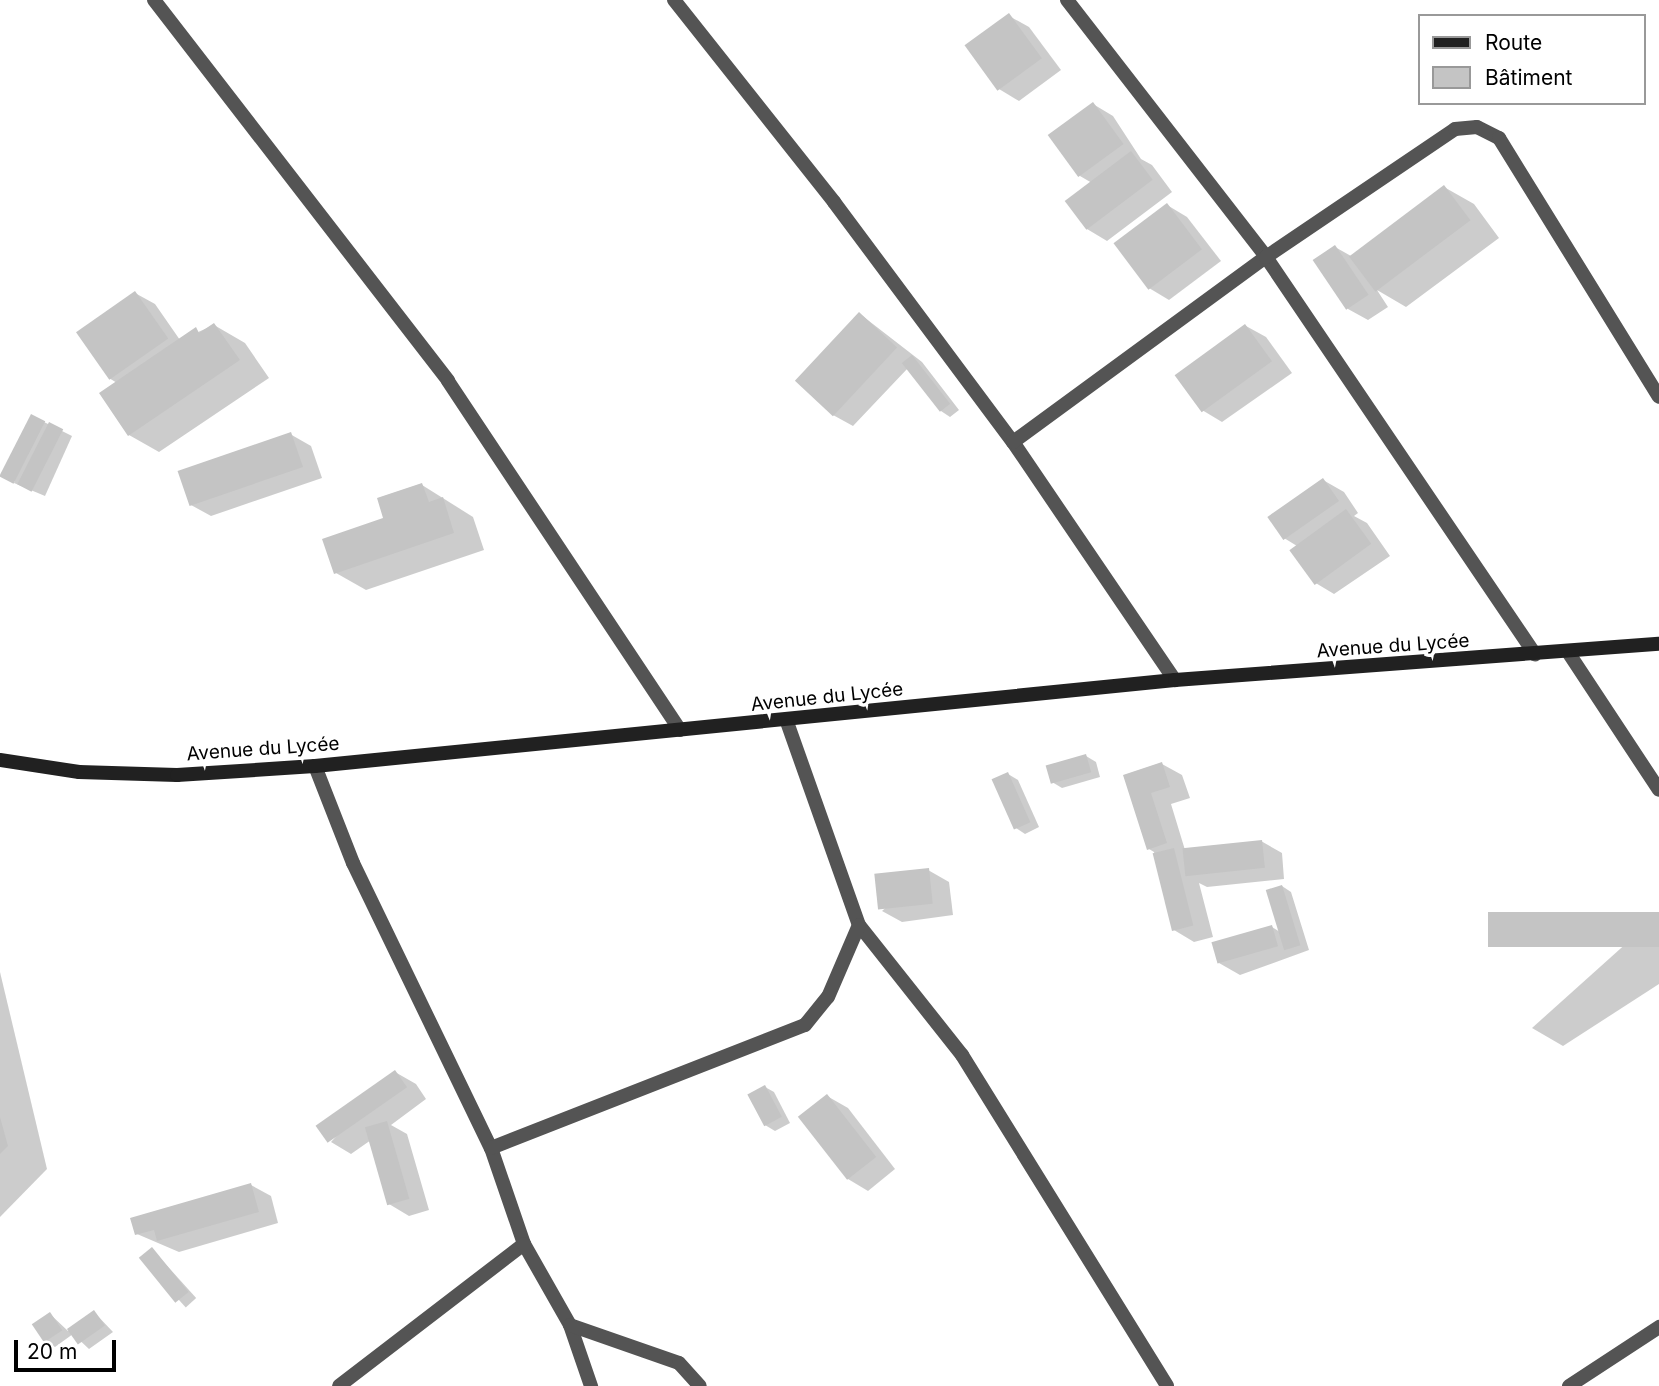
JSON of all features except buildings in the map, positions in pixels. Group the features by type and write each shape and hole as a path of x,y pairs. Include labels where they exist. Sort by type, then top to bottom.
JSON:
{"main road":[{"name":"Avenue du Lycée","path":"0,760 79,772 177,775 315,766 787,722 1175,680 1659,644"}],"street":[{"path":"154,0 449,381 680,730"},
{"path":"674,0 834,202 1013,442 1175,680"},
{"path":"1067,0 1266,257 1535,655"},
{"path":"1013,442 1266,257 1455,129 1477,127 1499,138 1659,397"},
{"path":"1568,652 1659,790"},
{"path":"787,722 859,925 962,1055 1167,1386"},
{"path":"315,766 353,863 491,1148 524,1244 570,1325 591,1386"},
{"path":"491,1148 805,1025 828,997 859,925"},
{"path":"339,1386 524,1244"},
{"path":"570,1325 679,1363 700,1386"},
{"path":"1569,1386 1659,1327"}]}
